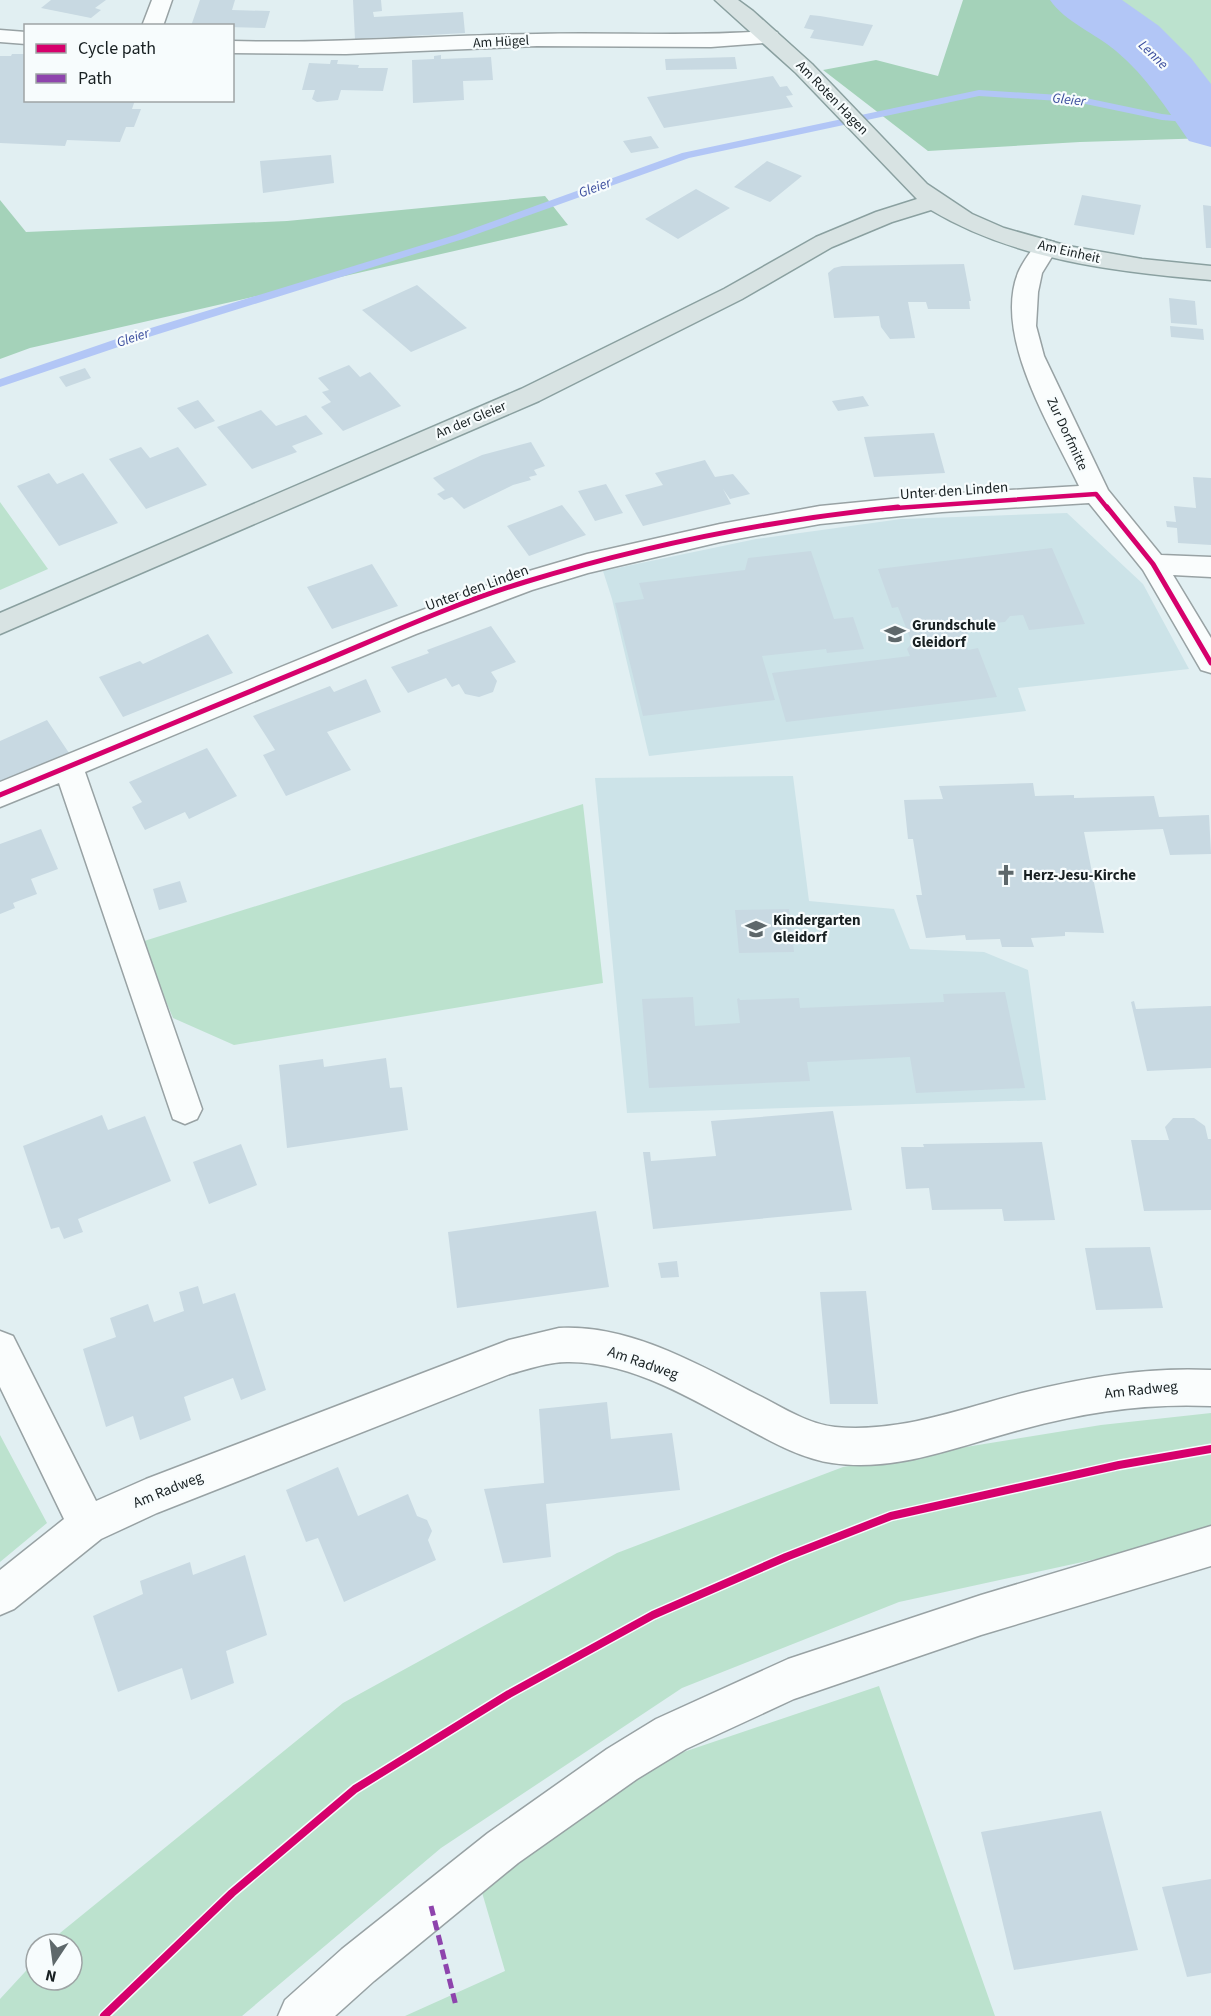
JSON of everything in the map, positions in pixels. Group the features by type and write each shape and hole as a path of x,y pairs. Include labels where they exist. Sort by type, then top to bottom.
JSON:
{"main road":[{"name":"Am Roten Hagen","path":"724,0 769,37 833,97 934,201"},
{"name":"Am Einheit","path":"934,201 992,230 1046,247 1144,267 1211,273"},
{"name":"An der Gleier","path":"0,624 530,395 733,294 824,242 884,217 934,201"}],"street":[{"path":"153,24 162,0"},
{"path":"0,36 24,38"},
{"name":"Am Hügel","path":"234,47 337,49 535,40 694,43 769,37"},
{"name":"Zur Dorfmitte","path":"1046,247 1030,273 1025,313 1026,338 1031,356 1096,494 1153,564 1211,663"},
{"name":"Unter den Linden","path":"0,795 406,627 522,583 586,564 720,533 820,514 942,503 1096,494"},
{"path":"1153,564 1211,567"},
{"path":"68,766 185,1109"},
{"name":"Am Radweg","path":"0,1595 87,1526 157,1493 509,1357 544,1347 574,1344 626,1356 675,1373 804,1438 831,1445 861,1447 901,1442 1045,1404 1118,1391 1184,1386 1211,1388"},
{"path":"0,1348 87,1526"},
{"path":"301,2016 358,1965 503,1848 622,1764 671,1734 788,1680 981,1615 1181,1553 1211,1546"}],"shaded area":[{"name":"Grundschule Gleidorf","path":"1067,513 1143,584 1189,669 1018,688 1026,711 649,756 612,599 603,571 756,539 901,519"},
{"name":"Kindergarten Gleidorf","path":"793,776 809,901 894,909 910,949 984,952 1028,970 1046,1100 627,1113 595,778"}],"green space":[{"path":"963,0 1088,0 1211,97 1211,138 1080,142 928,151 823,70 876,60 938,76"},
{"path":"1088,0 1211,0 1211,97"},
{"path":"545,196 568,225 30,348 0,359 0,200 26,232 287,221"},
{"path":"0,502 48,569 0,590"},
{"path":"583,804 603,983 234,1045 173,1018 141,942"},
{"path":"1211,1413 1211,1534 899,1602 682,1688 441,1848 242,2016 0,2016 0,1999 24,1973 24,1992 84,1992 84,1932 61,1932 343,1703 617,1553 843,1467 1101,1425"},
{"path":"0,1435 47,1523 0,1562"},
{"path":"879,1686 995,2016 405,2016 505,1971 481,1889 660,1760"}],"building":[{"path":"51,0 106,0 95,8 101,10 91,18 41,8"},
{"path":"200,0 235,0 232,10 270,11 265,28 234,27 234,24 192,24"},
{"path":"353,0 381,0 382,11 373,12 374,17 463,12 465,33 355,39"},
{"path":"810,15 873,25 863,46 810,38 814,30 804,28"},
{"path":"12,54 24,54 24,102 134,102 132,109 141,109 134,127 126,127 120,142 67,140 65,146 0,143 0,56 11,56"},
{"path":"441,55 441,59 491,57 493,80 463,81 464,100 413,103 412,60 434,59 434,56"},
{"path":"735,57 737,69 666,70 665,59"},
{"path":"331,60 338,60 337,64 359,65 358,68 388,68 383,91 341,90 338,100 317,102 312,99 315,90 302,90 309,63 330,64"},
{"path":"773,76 780,87 787,86 793,95 786,96 793,107 664,128 647,97"},
{"path":"651,136 659,148 631,153 623,141"},
{"path":"331,155 334,183 263,193 260,161"},
{"path":"767,161 802,176 770,202 734,187"},
{"path":"696,189 730,208 678,239 645,219"},
{"path":"1082,195 1141,205 1134,235 1074,225"},
{"path":"1203,205 1211,206 1211,248 1206,248"},
{"path":"964,264 971,301 969,301 970,309 928,309 926,302 908,302 915,338 890,339 881,327 879,316 834,318 828,273 834,268"},
{"path":"417,285 467,328 411,352 362,310"},
{"path":"1169,298 1195,301 1197,325 1171,323"},
{"path":"1170,326 1203,329 1204,340 1171,337"},
{"path":"349,365 360,377 370,372 401,406 343,431 321,407 331,402 322,392 329,390 318,378"},
{"path":"85,368 91,378 66,387 59,377"},
{"path":"863,396 869,406 838,411 832,401"},
{"path":"198,400 215,421 195,429 177,408"},
{"path":"261,410 276,426 306,415 323,434 292,446 297,452 252,469 217,427"},
{"path":"934,433 945,473 874,477 864,437"},
{"path":"531,442 545,466 534,470 537,475 529,477 531,480 513,485 464,509 452,497 444,500 437,494 445,490 433,478 482,455"},
{"path":"141,447 150,458 178,447 207,485 146,509 109,459"},
{"path":"705,460 715,477 733,474 750,494 730,499 723,489 731,504 643,526 625,495 663,485 655,473"},
{"path":"49,473 57,484 83,473 118,523 59,546 17,486"},
{"path":"1193,477 1211,478 1211,545 1178,543 1177,528 1167,527 1166,521 1176,522 1174,506 1196,508"},
{"path":"606,484 623,513 595,521 578,491"},
{"path":"562,505 586,535 529,556 507,526"},
{"path":"1052,548 1085,624 1029,630 1023,615 1010,616 1005,622 965,626 968,633 964,639 968,650 978,648 997,697 786,722 772,673 910,656 907,649 912,643 898,607 892,608 878,569"},
{"path":"811,551 834,619 853,617 864,649 827,653 826,649 762,656 775,700 643,716 615,603 644,599 639,583 745,570 748,558"},
{"path":"372,564 398,606 332,629 307,587"},
{"path":"491,626 516,662 491,672 497,681 493,692 479,697 465,694 459,684 452,687 446,678 408,693 391,667 429,653 427,650"},
{"path":"208,634 233,673 123,717 99,677 140,661 143,664"},
{"path":"366,679 381,712 327,732 351,770 286,796 263,755 275,750 253,716 330,686 334,692"},
{"path":"47,720 69,753 0,784 0,741"},
{"path":"207,748 237,796 189,819 185,812 145,830 132,807 142,802 129,782"},
{"name":"Herz-Jesu-Kirche","path":"1033,783 1035,796 1074,795 1074,798 1154,796 1159,817 1209,815 1211,854 1170,855 1163,829 1084,832 1104,933 1065,932 1065,936 1031,938 1034,947 1002,947 1000,939 966,940 965,935 926,938 916,895 922,895 913,839 908,839 904,800 943,799 939,786"},
{"path":"41,829 58,869 31,879 37,894 13,903 15,908 0,914 0,844"},
{"path":"180,881 187,902 159,910 153,889"},
{"path":"789,909 794,952 739,953 735,910"},
{"path":"1005,992 1025,1088 916,1093 910,1057 807,1062 810,1081 649,1088 642,999 693,997 695,1026 740,1023 737,999 739,998 740,1000 799,998 800,1008 944,1002 943,994"},
{"path":"1134,1001 1136,1009 1211,1006 1211,1068 1147,1071 1131,1002"},
{"path":"386,1058 390,1088 402,1087 408,1130 287,1148 279,1065 323,1059 324,1067"},
{"path":"833,1111 852,1210 653,1229 643,1152 650,1152 651,1161 716,1156 711,1121"},
{"path":"102,1115 108,1130 145,1116 171,1181 78,1219 83,1232 64,1239 59,1227 51,1229 23,1146"},
{"path":"1173,1118 1194,1118 1205,1126 1208,1139 1211,1139 1211,1210 1144,1211 1131,1140 1169,1140 1165,1127"},
{"path":"1042,1142 1055,1220 1004,1221 1002,1209 932,1210 929,1188 906,1189 901,1147 924,1147 923,1144"},
{"path":"241,1144 257,1185 209,1204 193,1162"},
{"path":"596,1211 609,1287 457,1308 448,1232"},
{"path":"1150,1247 1163,1308 1096,1310 1085,1248"},
{"path":"677,1261 679,1277 661,1278 658,1263"},
{"path":"198,1286 203,1304 235,1293 266,1390 241,1400 233,1378 184,1397 191,1420 140,1440 133,1416 106,1427 83,1349 116,1337 110,1318 148,1304 154,1322 184,1311 179,1292"},
{"path":"866,1291 878,1404 830,1404 820,1292"},
{"path":"607,1402 611,1439 672,1433 680,1490 546,1504 551,1557 503,1563 484,1489 544,1483 539,1409"},
{"path":"338,1467 358,1516 408,1494 417,1516 427,1520 432,1531 428,1540 436,1560 344,1602 318,1538 306,1542 286,1490"},
{"path":"245,1555 267,1635 226,1651 234,1683 191,1700 182,1668 118,1692 93,1616 143,1594 140,1581 190,1562 193,1575"},
{"path":"1101,1811 1138,1950 1014,1970 981,1832"},
{"path":"1211,1879 1211,1973 1187,1977 1162,1887"}],"waterway":[{"name":"Lenne","path":"1079,0 1120,24 1154,54 1184,89 1211,128"},
{"name":"Gleier","path":"0,383 132,338 459,237 686,155 979,93 1076,99 1162,117 1207,122"}],"marked path":[{"path":"431,1906 456,2006"}],"cycle path":[{"path":"0,795 406,627 522,583 587,564 720,533 820,515 942,503 1096,494 1153,564 1211,663"},
{"path":"104,2016 232,1893 355,1789 509,1694 653,1615 786,1557 891,1516 1119,1465 1211,1449"}],"place":[{"name":"Grundschule Gleidorf","path":"895,634"},
{"name":"Herz-Jesu-Kirche","path":"1006,875"},
{"name":"Kindergarten Gleidorf","path":"756,929"}]}
